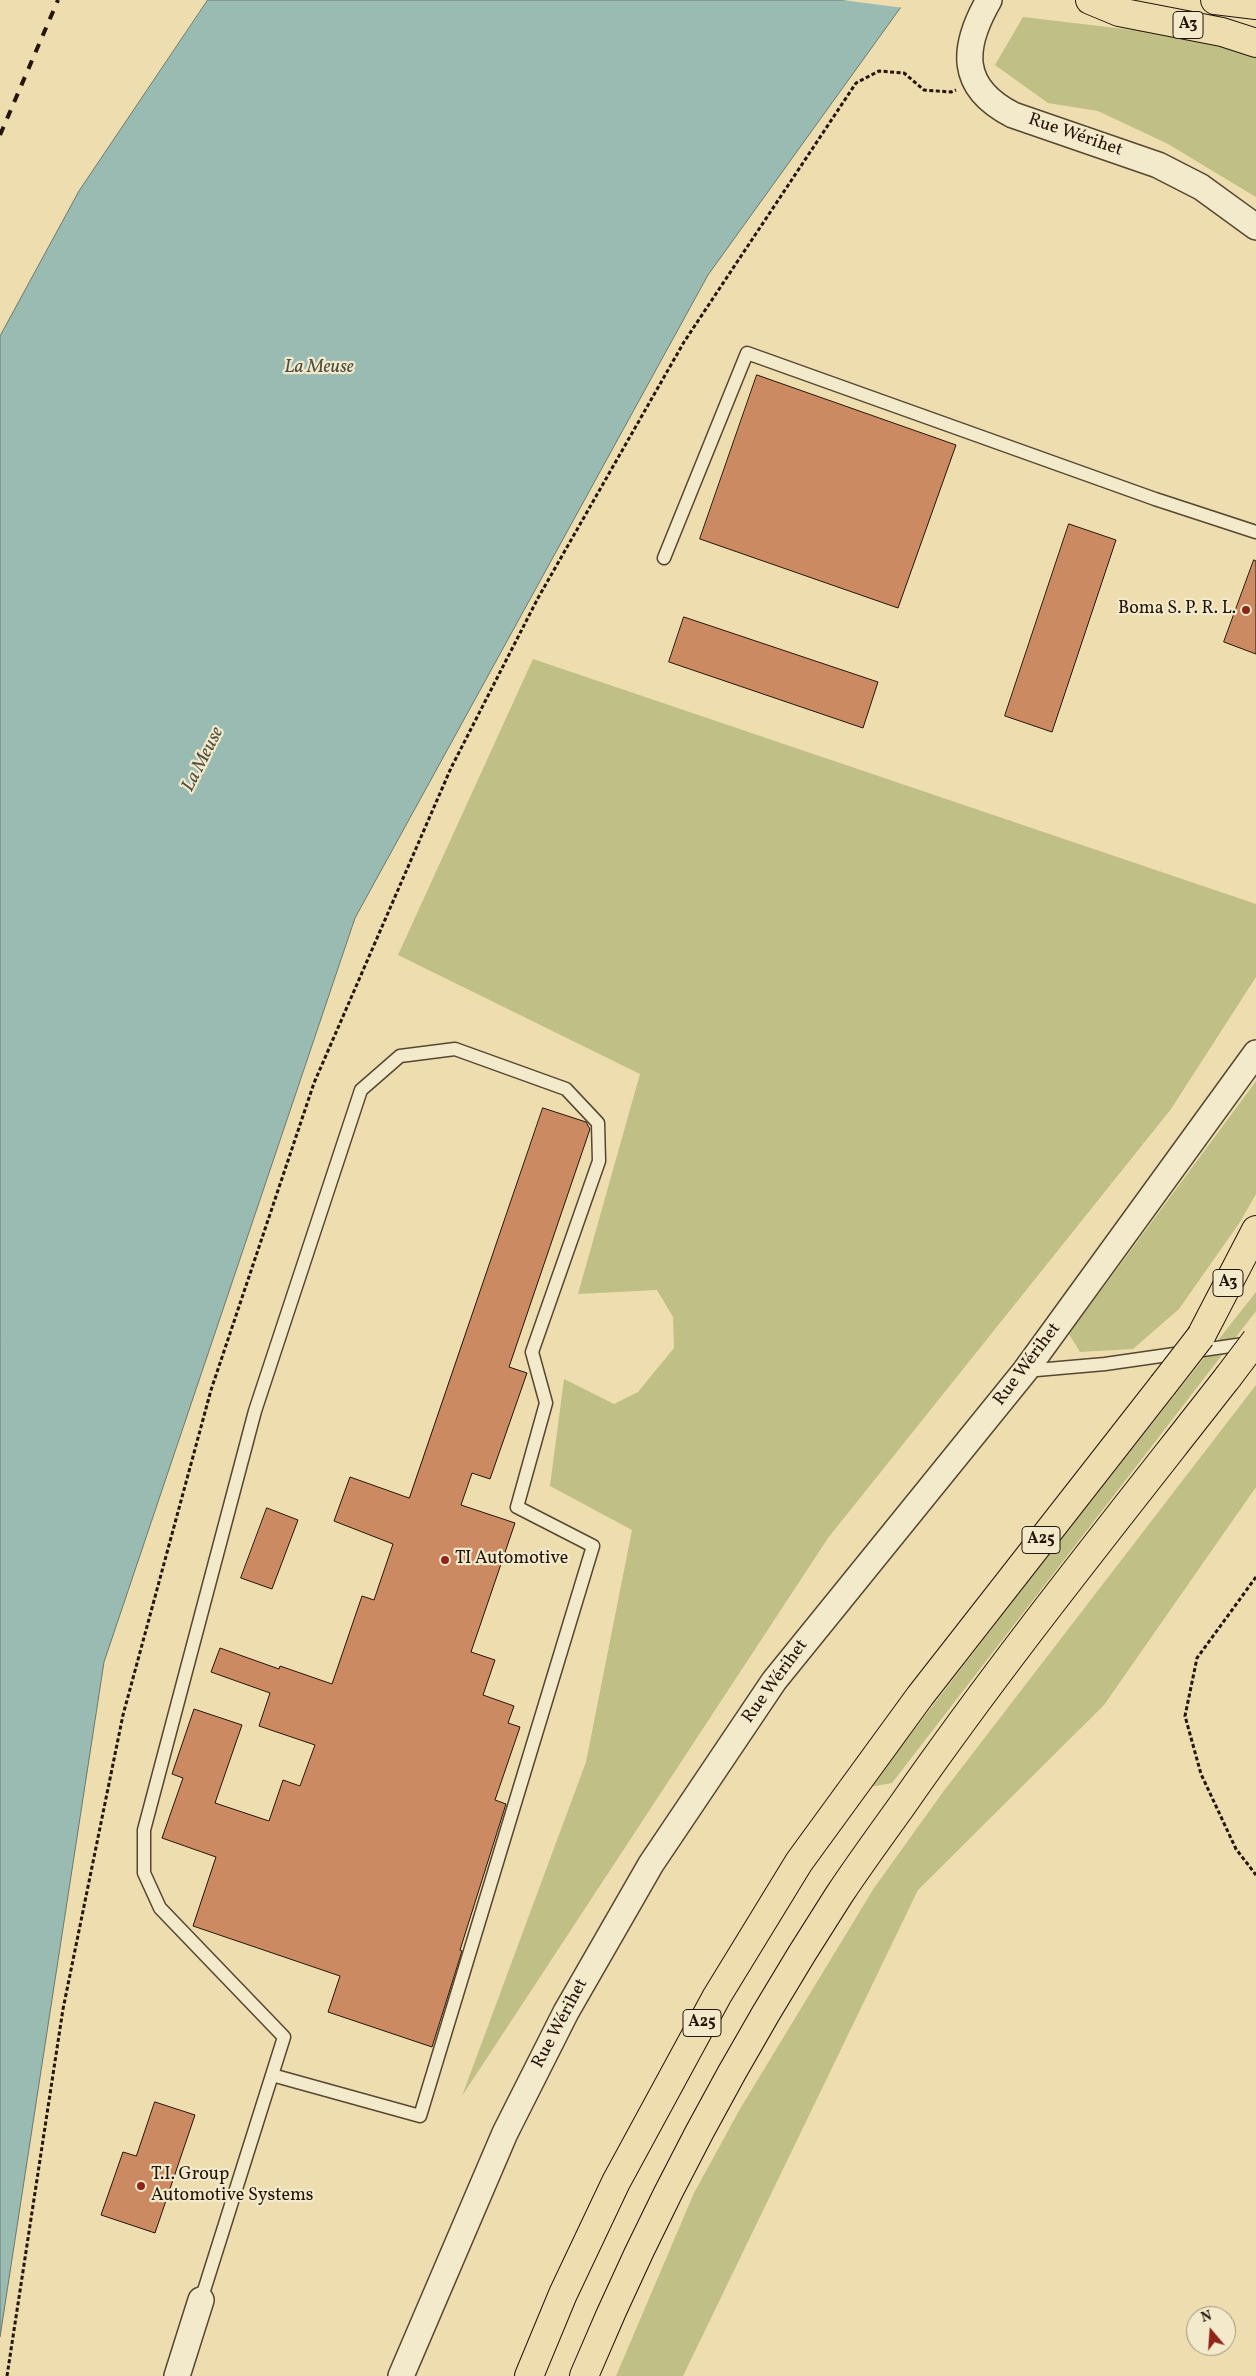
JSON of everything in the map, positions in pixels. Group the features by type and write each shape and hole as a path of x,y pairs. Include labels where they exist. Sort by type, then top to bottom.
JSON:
{"highway":[{"name":"A3","path":"1090,0 1119,12 1214,30 1256,43"},
{"path":"1215,0 1256,5"},
{"name":"A3","path":"1201,1336 1256,1230"},
{"name":"A25","path":"529,2376 563,2294 616,2182 717,1996 799,1862 920,1696 1256,1264"},
{"name":"A25","path":"584,2376 636,2256 689,2151 757,2027 840,1894 950,1736 1256,1341"}],"street":[{"name":"Rue Wérihet","path":"989,0 976,23 969,56 970,69 975,81 997,107 1158,165 1200,188 1256,227"},
{"name":"Rue Wérihet","path":"401,2376 505,2133 566,2012 651,1864 774,1681 1025,1371 1256,1052"},
{"path":"177,2376 201,2300"}],"lane":[{"path":"664,558 747,353 1155,499 1256,532"},
{"path":"201,2300 272,2075 284,2037 160,1908 144,1873 144,1830 255,1411 361,1090 400,1056 455,1049 566,1089 598,1123 598,1161 532,1352 546,1403 516,1507 593,1546 420,2116 272,2075"},
{"path":"1025,1371 1105,1364 1256,1341"}],"path":[{"path":"1256,1577 1197,1658 1186,1716 1200,1774 1236,1849 1256,1876"}],"shaded area":[{"path":"1023,17 1175,35 1220,44 1256,58 1256,197 1168,144 1098,111 1048,103 995,65"},
{"path":"533,659 1256,904 1256,977 1171,1109 828,1538 462,2096 586,1762 632,1530 550,1486 564,1379 614,1404 638,1392 674,1348 673,1317 657,1290 578,1294 640,1074 398,955"},
{"path":"1256,1081 1256,1194 1240,1222 1179,1309 1133,1349 1080,1352 1069,1334"},
{"path":"1256,1292 1256,1311 892,1783 870,1787 1048,1556"},
{"path":"1256,1385 1256,1487 1104,1705 918,1890 683,2376 616,2376 694,2193 740,2109 874,1888 943,1792"}],"water":[{"name":"La Meuse","path":"208,0 906,0 708,275 355,918 104,1662 0,2337 0,336 79,191"}],"pier":[{"path":"842,0 909,0 904,8"}],"building":[{"path":"757,375 956,445 898,608 700,539"},
{"path":"1069,524 1116,540 1052,732 1005,716"},
{"name":"Boma S. P. R. L.","path":"1254,560 1256,561 1256,654 1224,642"},
{"path":"684,617 878,682 863,728 669,662"},
{"name":"TI Automotive","path":"543,1108 586,1122 590,1129 509,1367 527,1373 490,1479 472,1473 461,1505 515,1523 471,1652 495,1660 483,1695 514,1706 508,1723 520,1727 495,1800 506,1804 432,2047 328,2012 340,1976 193,1926 216,1857 162,1838 183,1778 172,1774 194,1709 242,1725 215,1803 269,1821 283,1780 300,1786 315,1745 259,1726 270,1693 211,1672 220,1648 279,1669 280,1666 332,1684 362,1596 374,1600 393,1544 334,1521 350,1477 409,1498"},
{"path":"267,1508 298,1520 272,1589 241,1578"},
{"name":"T.I. Group Automotive Systems","path":"155,2102 195,2115 155,2233 101,2215 123,2152 136,2156"}],"railway":[{"path":"0,135 58,0"}],"place":[{"name":"Boma S. P. R. L.","path":"1246,610"},
{"name":"TI Automotive","path":"445,1560"},
{"name":"T.I. Group Automotive Systems","path":"141,2186"}]}
